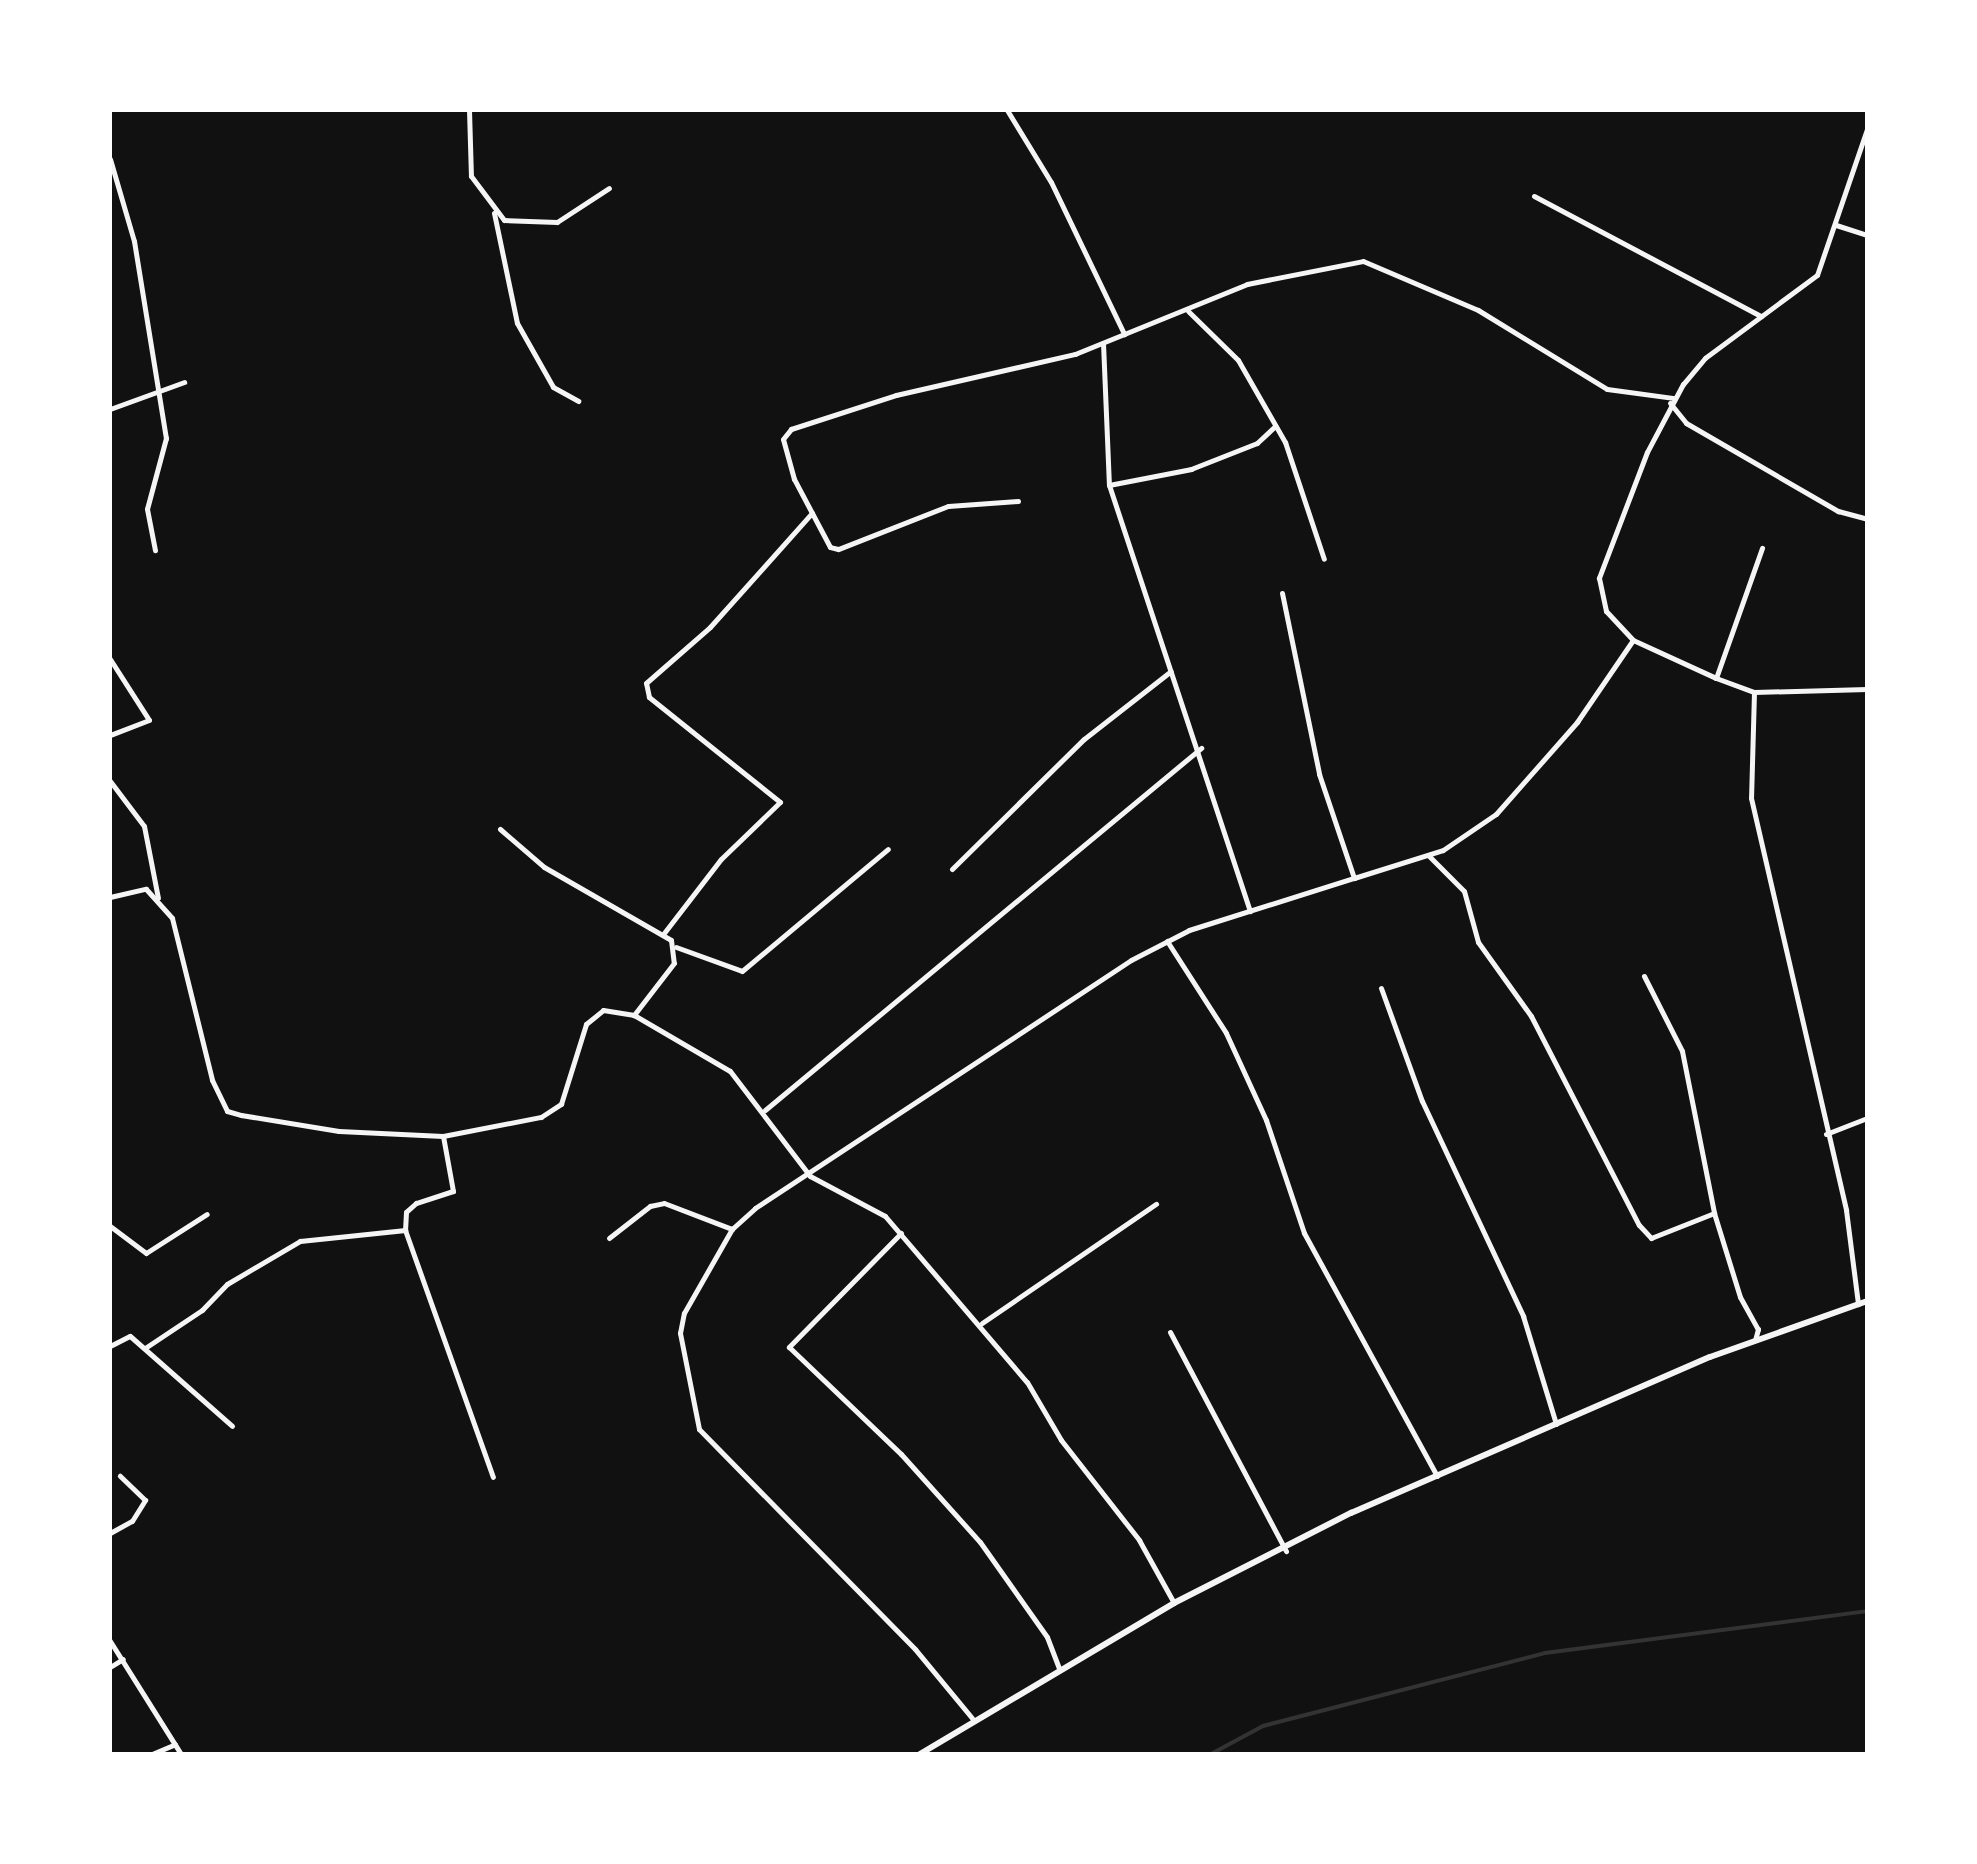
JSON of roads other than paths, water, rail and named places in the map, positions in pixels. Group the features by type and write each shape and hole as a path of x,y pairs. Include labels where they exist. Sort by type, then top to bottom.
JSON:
{"street":[{"path":"469,110 471,176 494,213 517,324 553,387 578,400"},
{"path":"1006,110 1051,182 1124,334"},
{"path":"1867,129 1817,275 1706,358 1672,401 1599,578 1606,612 1633,640 1716,678 1754,692 1867,690"},
{"path":"110,160 134,241 166,438 147,509 155,550"},
{"path":"494,213 504,220 557,222 609,188"},
{"path":"1534,196 1762,316"},
{"path":"1836,226 1867,234"},
{"path":"1018,501 948,506 838,549 830,547 783,439 791,429 1103,343 1262,280 1376,262 1478,310 1581,378 1607,389 1672,401 1686,423 1838,511 1867,519"},
{"path":"1188,311 1238,360 1275,426 1290,454 1324,559"},
{"path":"1103,343 1108,485 1201,748 1250,911"},
{"path":"110,409 158,396 184,382"},
{"path":"1108,485 1191,470 1257,444 1275,426"},
{"path":"664,933 721,858 780,802 648,697 646,684 710,627 812,513"},
{"path":"1716,678 1762,548"},
{"path":"1282,593 1319,774 1354,878"},
{"path":"972,1718 915,1650 699,1429 680,1333 684,1313 732,1230 755,1208 810,1176 1167,941 1429,856 1496,814 1577,722 1633,640"},
{"path":"110,659 149,720 110,735"},
{"path":"952,869 1084,739 1171,671"},
{"path":"1754,692 1751,798 1846,1210 1858,1304"},
{"path":"765,1110 1201,748"},
{"path":"110,781 144,826 159,900"},
{"path":"500,830 544,866 664,933 676,948 742,971 888,849"},
{"path":"1429,856 1464,892 1478,942 1530,1016 1639,1225 1652,1238 1714,1213"},
{"path":"110,897 146,890 172,918 212,1080 226,1111 339,1131 442,1136 550,1112 561,1104 586,1024 603,1010 634,1015 730,1072 765,1110 810,1176 868,1204 900,1232 982,1324 1139,1540 1174,1603"},
{"path":"1167,941 1226,1033 1266,1120 1304,1234 1437,1476"},
{"path":"634,1015 674,962 676,948"},
{"path":"1644,976 1682,1051 1714,1213 1740,1297 1758,1329 1755,1340"},
{"path":"1381,988 1422,1101 1523,1316 1556,1424"},
{"path":"1826,1134 1867,1118"},
{"path":"442,1136 453,1191 416,1203 406,1212 404,1230 493,1478"},
{"path":"609,1238 650,1206 664,1203 732,1230"},
{"path":"982,1324 1156,1204"},
{"path":"110,1226 146,1254 207,1214"},
{"path":"145,1348 202,1310 227,1284 300,1241 404,1230"},
{"path":"900,1232 789,1347 962,1521 1047,1637 1059,1668"},
{"path":"920,1754 972,1718 1174,1603 1437,1476 1755,1340 1867,1301"},
{"path":"1170,1332 1286,1551"},
{"path":"110,1346 130,1336 232,1426"},
{"path":"110,1533 132,1521 145,1500 120,1476"},
{"path":"110,1641 181,1754"},
{"path":"110,1668 123,1659"},
{"path":"152,1754 175,1744"}],"waterway":[{"path":"1211,1754 1263,1726 1545,1653 1867,1611"}]}
